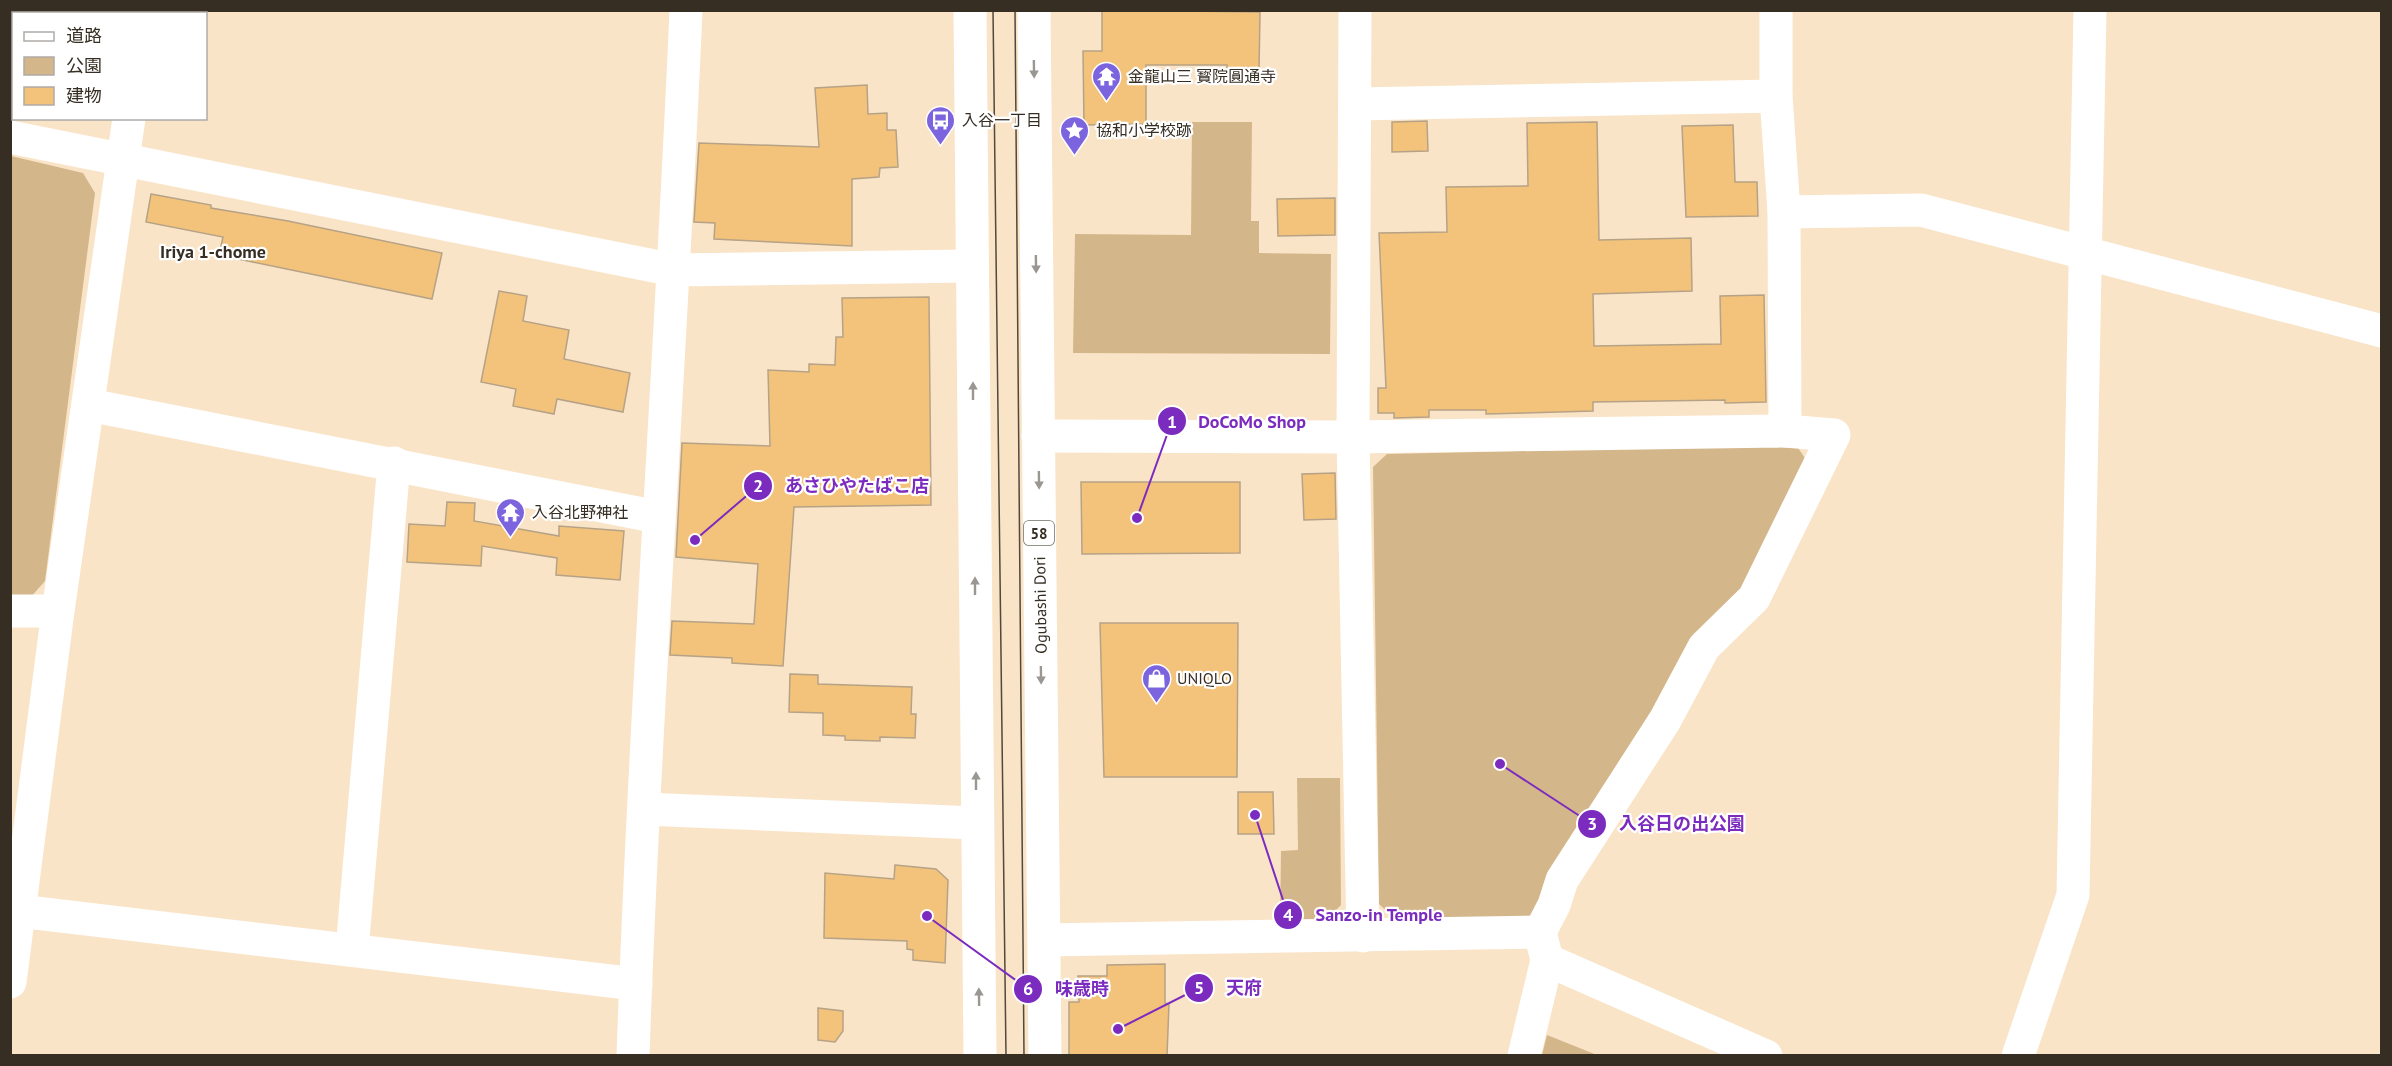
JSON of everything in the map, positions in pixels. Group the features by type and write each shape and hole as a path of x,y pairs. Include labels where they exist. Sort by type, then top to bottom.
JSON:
{"street":[{"path":"633,1056 658,517 674,270 686,10"},
{"path":"970,10 980,1056"},
{"name":"Ogubashi Dori","path":"1034,10 1045,1056"},
{"path":"1355,10 1353,436 1363,936"},
{"path":"1776,10 1776,96 1784,212 1785,431"},
{"path":"2018,1056 2073,895 2090,10"},
{"path":"1355,104 1776,96"},
{"path":"10,982 58,611 129,120"},
{"path":"10,137 674,270 972,266"},
{"path":"1784,212 1921,210 2382,331"},
{"path":"89,405 394,463 658,517"},
{"path":"1038,436 1353,436 1785,431 1834,435 1754,598 1704,647 1665,720 1562,880 1543,946 1524,1056"},
{"path":"352,950 394,463"},
{"path":"10,611 58,611"},
{"path":"644,809 976,823"},
{"path":"19,911 636,984"},
{"path":"1044,940 1363,936 1543,946 1766,1056"}],"green space":[{"path":"1192,122 1252,122 1251,221 1259,221 1259,253 1331,254 1330,354 1073,353 1075,234 1191,235"},
{"path":"11,156 83,173 95,193 45,581 30,598 11,598"},
{"path":"1796,445 1809,464 1750,587 1530,919 1397,921 1379,904 1373,467 1387,454"},
{"path":"1297,778 1340,778 1341,905 1325,921 1280,921 1281,851 1298,850"},
{"path":"1547,1035 1597,1055 1542,1055"}],"building":[{"path":"1102,10 1260,12 1259,71 1227,71 1227,65 1146,65 1146,124 1084,125 1083,51 1102,51"},
{"path":"867,85 868,114 887,113 887,130 896,130 898,167 880,168 879,177 852,179 852,246 714,239 715,223 694,222 699,143 819,147 815,88"},
{"path":"1427,121 1428,151 1392,152 1392,122"},
{"path":"1597,122 1599,240 1691,238 1692,291 1593,294 1594,346 1721,344 1720,296 1764,295 1766,402 1725,403 1725,400 1593,402 1593,411 1486,414 1486,410 1429,410 1429,417 1394,418 1394,413 1378,413 1378,388 1386,388 1379,233 1447,232 1446,187 1528,186 1527,123"},
{"path":"1733,125 1735,182 1757,182 1758,216 1686,217 1682,126"},
{"path":"151,194 442,253 432,299 219,255 223,237 146,222"},
{"path":"1335,198 1335,235 1278,236 1277,199"},
{"path":"499,291 527,296 523,321 569,330 564,359 630,373 623,412 557,399 554,414 513,406 516,389 481,382"},
{"path":"929,297 931,505 794,507 783,666 732,663 732,658 670,655 672,621 754,624 758,564 676,557 682,443 770,446 768,370 809,372 809,364 835,365 836,337 843,337 842,298"},
{"path":"1335,473 1336,519 1304,520 1302,474"},
{"path":"1081,482 1240,482 1240,553 1082,554"},
{"path":"447,502 475,503 474,521 559,536 559,526 624,531 620,580 556,575 557,558 482,546 481,566 407,562 409,524 445,526"},
{"path":"1100,623 1238,623 1237,777 1104,777"},
{"path":"790,674 818,675 818,684 912,687 911,714 916,714 915,738 880,737 880,741 845,740 845,736 823,735 823,713 789,712"},
{"path":"1238,792 1273,792 1274,834 1238,834"},
{"path":"895,865 936,869 948,880 945,963 913,960 913,950 907,949 907,941 824,938 825,873 894,879"},
{"path":"1165,964 1165,1003 1169,1004 1167,1056 1069,1056 1069,1002 1079,1002 1078,976 1107,976 1107,965"},
{"path":"818,1008 843,1011 843,1031 835,1042 818,1040"}],"tram line":[{"path":"993,10 1006,1056"},
{"path":"1015,10 1024,1056"}],"place":[{"name":"金龍山三 寳院圓通寺","path":"1107,102"},
{"name":"入谷一丁目","path":"941,146"},
{"name":"協和小学校跡","path":"1075,156"},
{"name":"DoCoMo Shop","path":"1137,518"},
{"name":"入谷北野神社","path":"511,538"},
{"name":"あさひやたばこ店","path":"695,540"},
{"name":"UNIQLO","path":"1156,704"},
{"name":"入谷日の出公園","path":"1500,764"},
{"name":"Sanzo-in Temple","path":"1255,815"},
{"name":"味歳時","path":"927,916"},
{"name":"天府","path":"1118,1029"}],"district":[{"name":"Iriya 1-chome","path":"213,251"}]}
